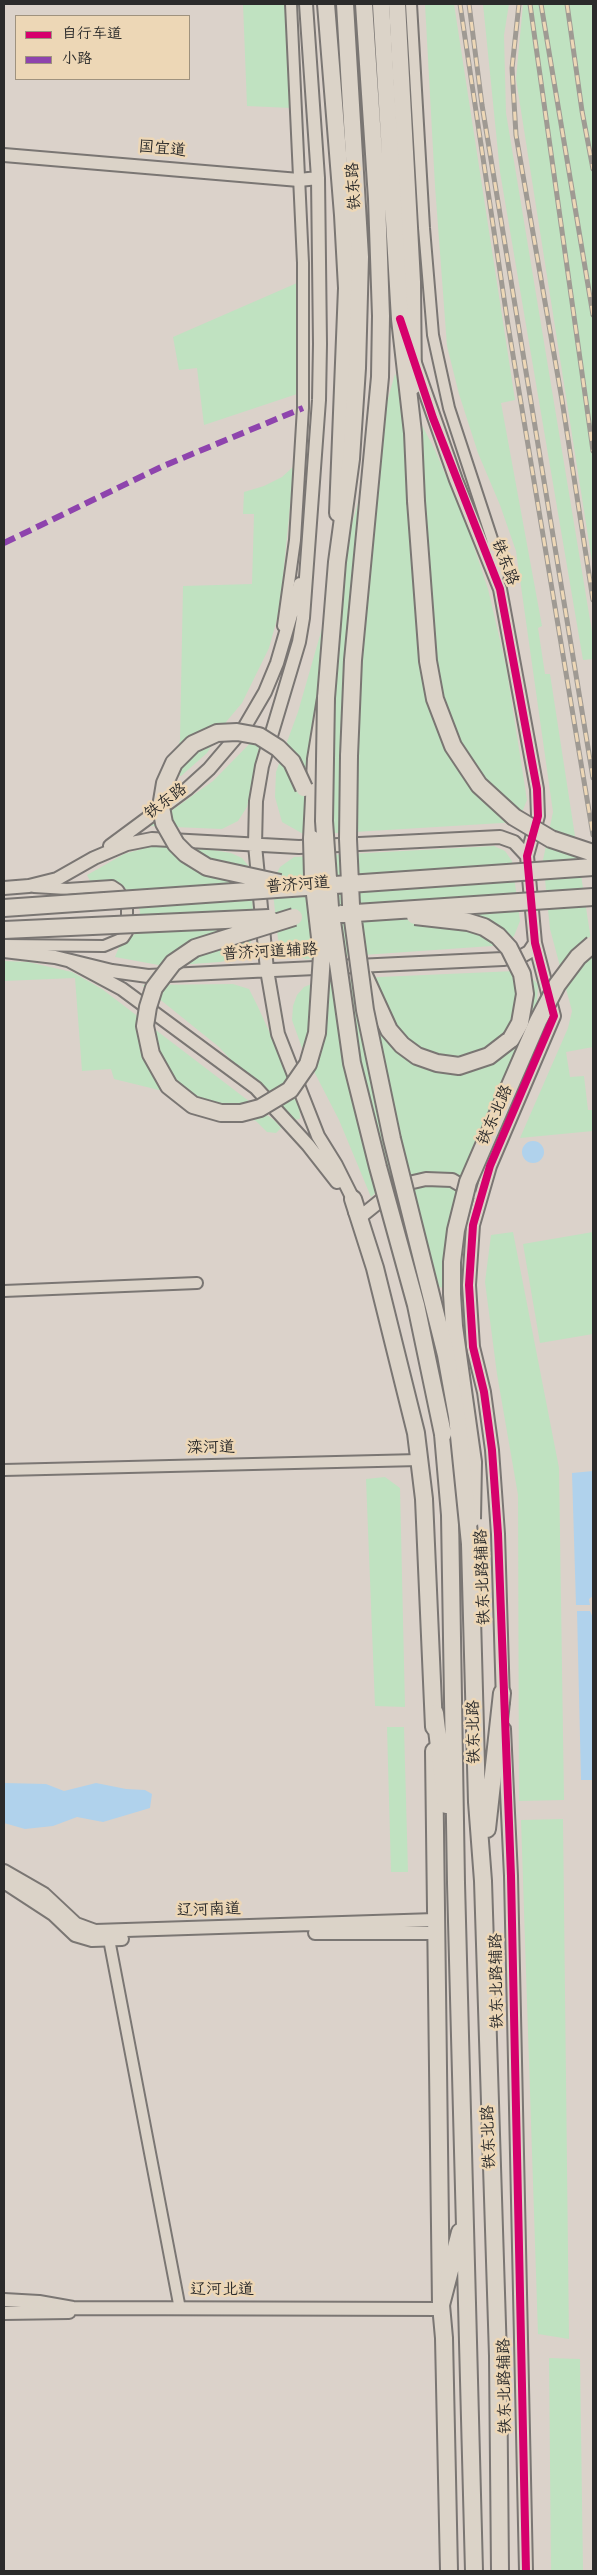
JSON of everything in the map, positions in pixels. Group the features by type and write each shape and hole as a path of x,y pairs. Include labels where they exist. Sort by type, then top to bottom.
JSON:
{"main road":[{"path":"326,4 343,215 346,288 337,562"},
{"name":"铁东路","path":"330,907 324,820 326,698 337,562 352,450 358,368 360,266 345,4"},
{"name":"铁东路","path":"351,905 348,839 351,699 380,377 381,316 377,199 364,4"},
{"path":"381,4 400,318 413,433 428,661 435,699 453,746 480,785 514,817 552,839 593,853"},
{"name":"铁东路","path":"397,4 413,358 413,433"},
{"path":"326,698 316,759 312,839 313,877 322,955 337,1026 352,1063"},
{"path":"300,888 207,867 186,854 169,832 162,816 162,795 169,772 180,755 202,739 226,732 259,736 286,755 301,776 312,839"},
{"name":"普济河道","path":"4,908 593,867"},
{"name":"普济河道","path":"4,930 294,917 593,897"},
{"name":"铁东北路","path":"351,905 369,1038 446,1355 457,1416 470,1544 477,1802 483,1881 498,2346 500,2571"},
{"name":"铁东北路","path":"330,907 352,1063 416,1305 443,1434 450,1515 456,1883 474,2571"},
{"path":"360,968 389,1030 409,1052 427,1060 459,1066 480,1061 505,1045 520,1022 525,994 522,974 513,954 498,936 484,927 468,922 380,912"},
{"path":"294,917 204,944 179,958 160,977 150,998 146,1026 151,1054 169,1086 193,1105 221,1114 251,1111 268,1105 286,1093 300,1078 313,1051 317,1033 322,955"},
{"path":"470,1544 474,1487 473,1462 454,1326 452,1294 452,1262 456,1230 468,1182 538,1021 557,985 578,957 593,944"},
{"path":"353,1199 375,1268 406,1392 419,1460 424,1499 435,1713 435,1927 449,2571"},
{"path":"483,1881 492,1768 502,1693"},
{"path":"435,1713 456,1883"},
{"path":"442,2310 465,2213"}],"street":[{"name":"铁东路","path":"277,663 291,582 301,445 303,272 291,4"},
{"name":"铁东路","path":"267,970 256,845 256,800 262,766 299,642 303,618 320,362 318,178 306,4"},
{"path":"411,4 425,237 434,335 449,408 492,539 500,589"},
{"name":"国宜道","path":"4,155 298,180 318,178"},
{"name":"铁东路","path":"400,318 436,427 500,589 537,789 538,816 527,856"},
{"name":"铁东路","path":"94,858 187,789 228,749 255,712 277,663 308,556"},
{"path":"29,886 57,879 94,858 127,844 152,839 299,847 500,837 514,842 527,856"},
{"name":"铁东北路","path":"484,1392 473,1347 469,1285 473,1225 490,1166 554,1016 535,943 527,856"},
{"path":"4,888 29,886 67,889 112,886 118,890 126,904 127,932 123,938 104,946 4,945"},
{"name":"普济河道辅路","path":"4,951 55,957 148,976 195,976 267,970 509,958 529,952 535,943"},
{"path":"70,961 122,989 256,1088 330,1170 359,1218 400,1185 426,1179 452,1180 469,1190 477,1214"},
{"path":"267,970 278,1034 318,1136 336,1165 353,1199"},
{"path":"4,1291 197,1283"},
{"name":"铁东北路辅路","path":"484,1392 492,1450 498,1534 502,1693 510,1876 526,2571"},
{"name":"滦河道","path":"4,1470 419,1460"},
{"name":"辽河南道","path":"4,1871 44,1894 76,1924 108,1936"},
{"name":"辽河南道","path":"4,1882 34,1900 75,1934 92,1940 108,1936 435,1927"},
{"path":"108,1936 180,2309"},
{"name":"辽河北道","path":"4,2300 47,2303 73,2308 442,2310"},
{"name":"辽河北道","path":"4,2313 442,2310"}],"green space":[{"path":"243,4 286,4 291,108 247,106"},
{"path":"425,4 454,4 515,400 501,403 542,626 538,628 545,674 550,674 593,953 593,1047 566,1052 570,1077 584,1076 588,1110 593,1110 593,1131 520,1138 568,1028 572,1011 550,929 543,860 553,812 516,551 500,505 478,453 459,394 447,346 435,186"},
{"path":"483,4 509,4 504,35 506,113 593,638 593,659 583,660 500,172"},
{"path":"523,4 593,4 593,568 516,79"},
{"path":"297,283 300,393 204,425 197,368 179,370 173,337"},
{"path":"395,374 435,450 467,526 488,589 506,666 527,800 518,822 305,835 282,822 275,797 276,772 298,712"},
{"path":"294,466 282,587 277,619 269,648 242,703 226,722 207,753 181,776 171,775 180,740 183,586 252,584 254,514 243,514 244,492 264,486 282,477"},
{"path":"262,731 247,807 238,821 222,829 150,826 213,781"},
{"path":"160,844 189,846 231,853 242,858 251,869 254,934 247,951 238,958 220,962 164,966 115,957 119,947 135,934 140,911 128,891 120,883 108,880 90,881 87,875 124,854"},
{"path":"494,846 505,851 512,861 520,921 514,936 506,945 306,959 286,953 278,939 272,883 280,867 294,857"},
{"path":"4,961 28,962 72,972 102,989 275,1121 281,1128 276,1133 267,1132 256,1121 167,1092 114,1079 111,1069 82,1071 75,978 4,981"},
{"path":"515,971 528,974 538,984 537,1002 461,1179 446,1172 421,1173 392,1178 371,1197 339,1120 302,1048 292,1020 293,1006 297,995 304,987 314,983 379,977"},
{"path":"233,984 249,989 258,1007 299,1097 300,1119 288,1121 219,1047 142,985"},
{"path":"435,1183 458,1187 446,1250 445,1288 439,1287 412,1186"},
{"path":"513,1232 559,1468 564,1800 519,1801 518,1495 497,1374 485,1282 491,1235"},
{"path":"593,1232 593,1334 540,1343 523,1244"},
{"path":"385,1477 400,1488 405,1707 375,1706 366,1479"},
{"path":"387,1727 404,1727 408,1872 391,1872"},
{"path":"563,1819 569,2339 538,2334 521,1820"},
{"path":"549,2358 580,2359 583,2571 551,2571"}],"water":[{"path":"533,1141 541,1144 544,1152 541,1160 533,1163 525,1160 522,1152 525,1144"},
{"path":"593,1471 593,1596 589,1599 590,1605 576,1605 572,1473"},
{"path":"577,1611 590,1611 593,1618 593,1780 581,1780"},
{"path":"4,1783 46,1784 64,1791 96,1783 126,1789 145,1790 152,1794 150,1808 103,1822 77,1817 53,1826 25,1829 4,1823"}],"railway":[{"path":"460,4 508,325 593,835"},
{"path":"469,4 482,105 593,778"},
{"path":"519,4 512,68 516,135 562,400 593,600"},
{"path":"530,4 593,451"},
{"path":"541,4 593,315"},
{"path":"567,4 582,111 593,169"}],"marked path":[{"path":"4,543 161,467 303,408"}],"cycle path":[{"path":"400,319 433,418 500,589 537,789 538,816 527,856 535,943 554,1016 490,1166 473,1225 469,1285 473,1347 484,1392 492,1450 498,1534 511,1876 526,2571"}]}
